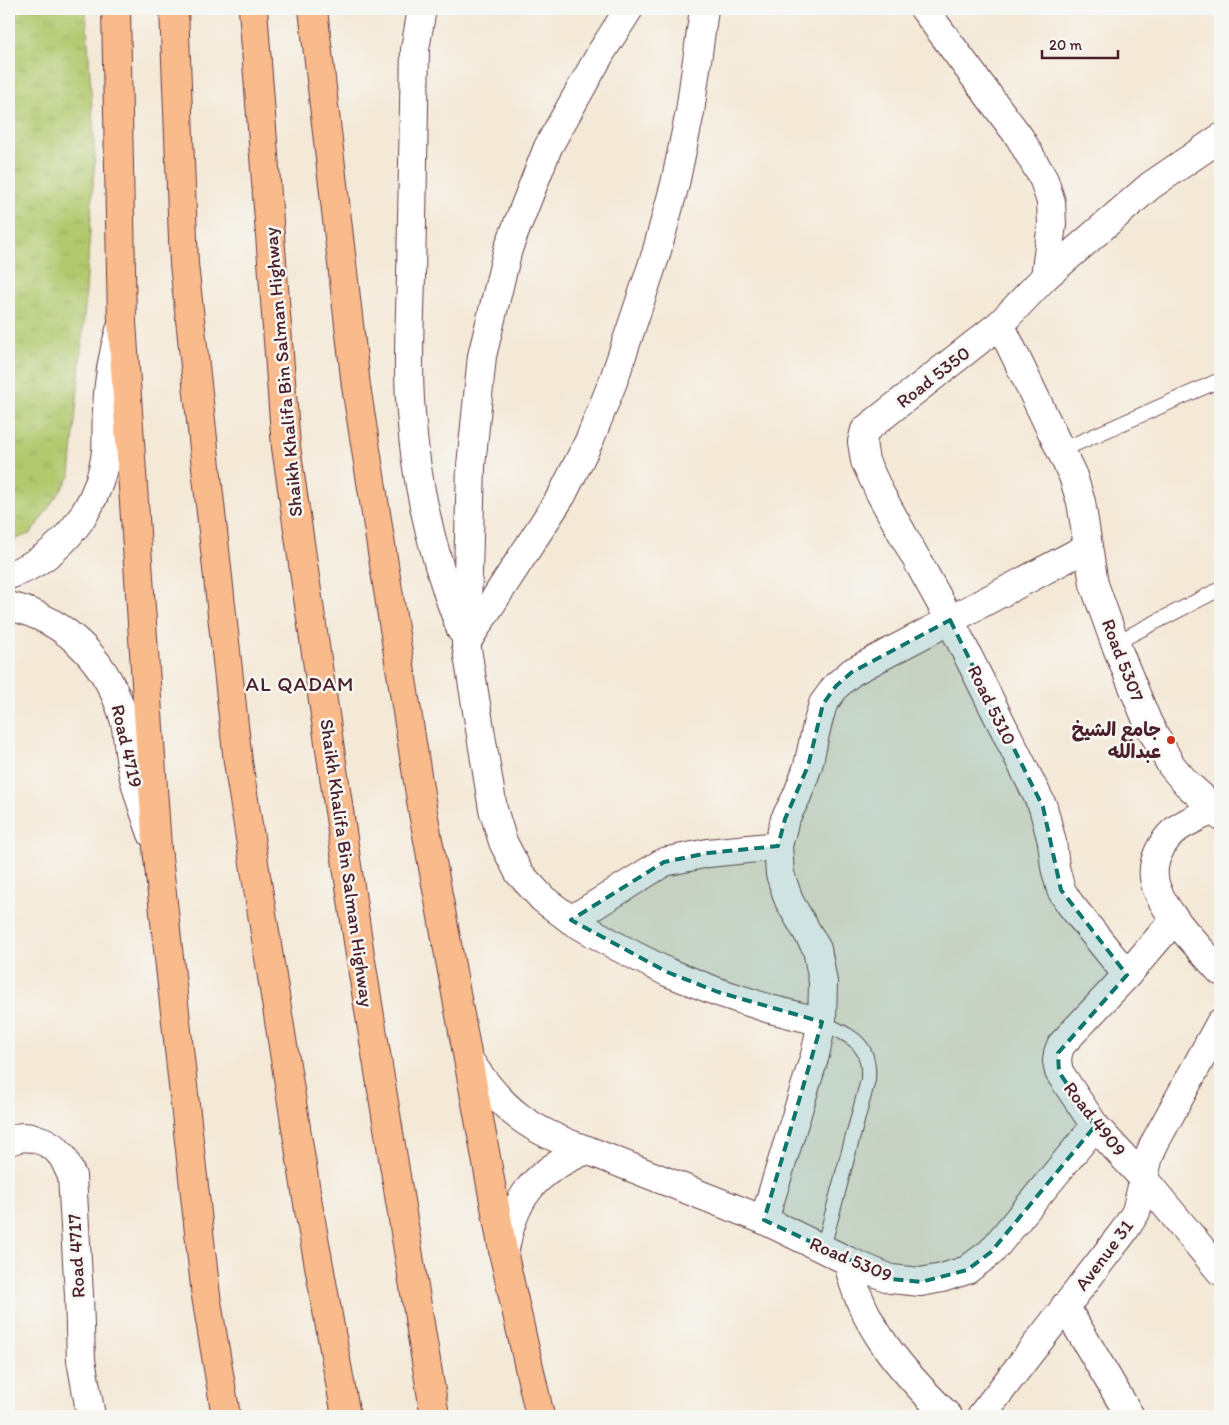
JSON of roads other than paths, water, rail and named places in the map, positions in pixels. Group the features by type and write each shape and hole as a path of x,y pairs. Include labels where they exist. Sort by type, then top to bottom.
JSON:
{"highway":[{"path":"116,9 122,322 158,848 206,1296 226,1416"},
{"path":"174,9 184,264 238,762 309,1210 346,1416"},
{"name":"Shaikh Khalifa Bin Salman Highway","path":"253,9 286,447 360,955 435,1416"},
{"path":"313,9 356,386 422,807 504,1256 540,1416"}],"street":[{"path":"422,9 415,49 408,358 411,413 417,468 427,522 437,563 466,643 493,809 502,842 519,873 542,899 571,920 618,947 675,975 718,992 770,1009 822,1022"},
{"path":"466,643 471,466 482,356 508,249 548,147 602,51 629,9"},
{"path":"466,643 562,495 590,439 614,379 656,254 675,184 690,112 704,9"},
{"path":"924,9 1020,138 1044,180 1051,202 1052,224 1045,277"},
{"name":"Road 5350","path":"865,430 1000,324 1045,277 1150,186 1220,138"},
{"path":"9,575 38,561 59,545 77,525 91,503 101,478 106,451 109,380 122,322"},
{"name":"Road 5307","path":"1000,324 1073,476 1082,502 1094,584 1115,643 1148,723 1171,765 1186,783 1219,810"},
{"name":"Road 5310","path":"865,430 862,442 866,460 880,493 950,620 1043,806 1061,890 1127,975"},
{"path":"764,1220 815,1054 822,1022 823,982 817,949 789,901 780,874 778,846 785,819 797,796 808,766 823,704 836,686 852,672 1088,547"},
{"name":"Road 4719","path":"9,606 26,610 54,624 79,642 100,666 115,694 125,723 131,766 142,808 158,848"},
{"path":"1219,810 1174,831 1162,844 1155,860 1154,877 1159,894 1175,919 1220,971"},
{"path":"571,920 664,862 708,852 778,846"},
{"name":"Road 4909","path":"1175,919 1127,975 1061,1044 1056,1061 1059,1072 1095,1126 1217,1261"},
{"name":"Avenue 31","path":"981,1416 1124,1231 1136,1212 1141,1197 1143,1178 1153,1146 1217,1039"},
{"name":"Road 5309","path":"469,1060 486,1085 507,1108 525,1122 558,1140 764,1220 848,1261 891,1278 921,1282 967,1270 991,1252 1095,1126"},
{"name":"Road 4717","path":"9,1141 22,1137 34,1138 45,1142 64,1157 72,1176 81,1360 91,1416"},
{"path":"504,1256 508,1232 516,1210 528,1190 545,1172 565,1159 587,1150"},
{"path":"848,1261 854,1286 878,1336 897,1363 948,1416"},
{"path":"1065,1306 1130,1416"}],"lane":[{"path":"1062,450 1220,380"},
{"path":"1115,643 1220,589"},
{"path":"822,1022 855,1039 862,1048 869,1067 868,1080 823,1248"}],"place":[{"name":"جامع الشيخ عبدالله","path":"1171,740"}],"district":[{"name":"AL QADAM","path":"300,683"}]}
